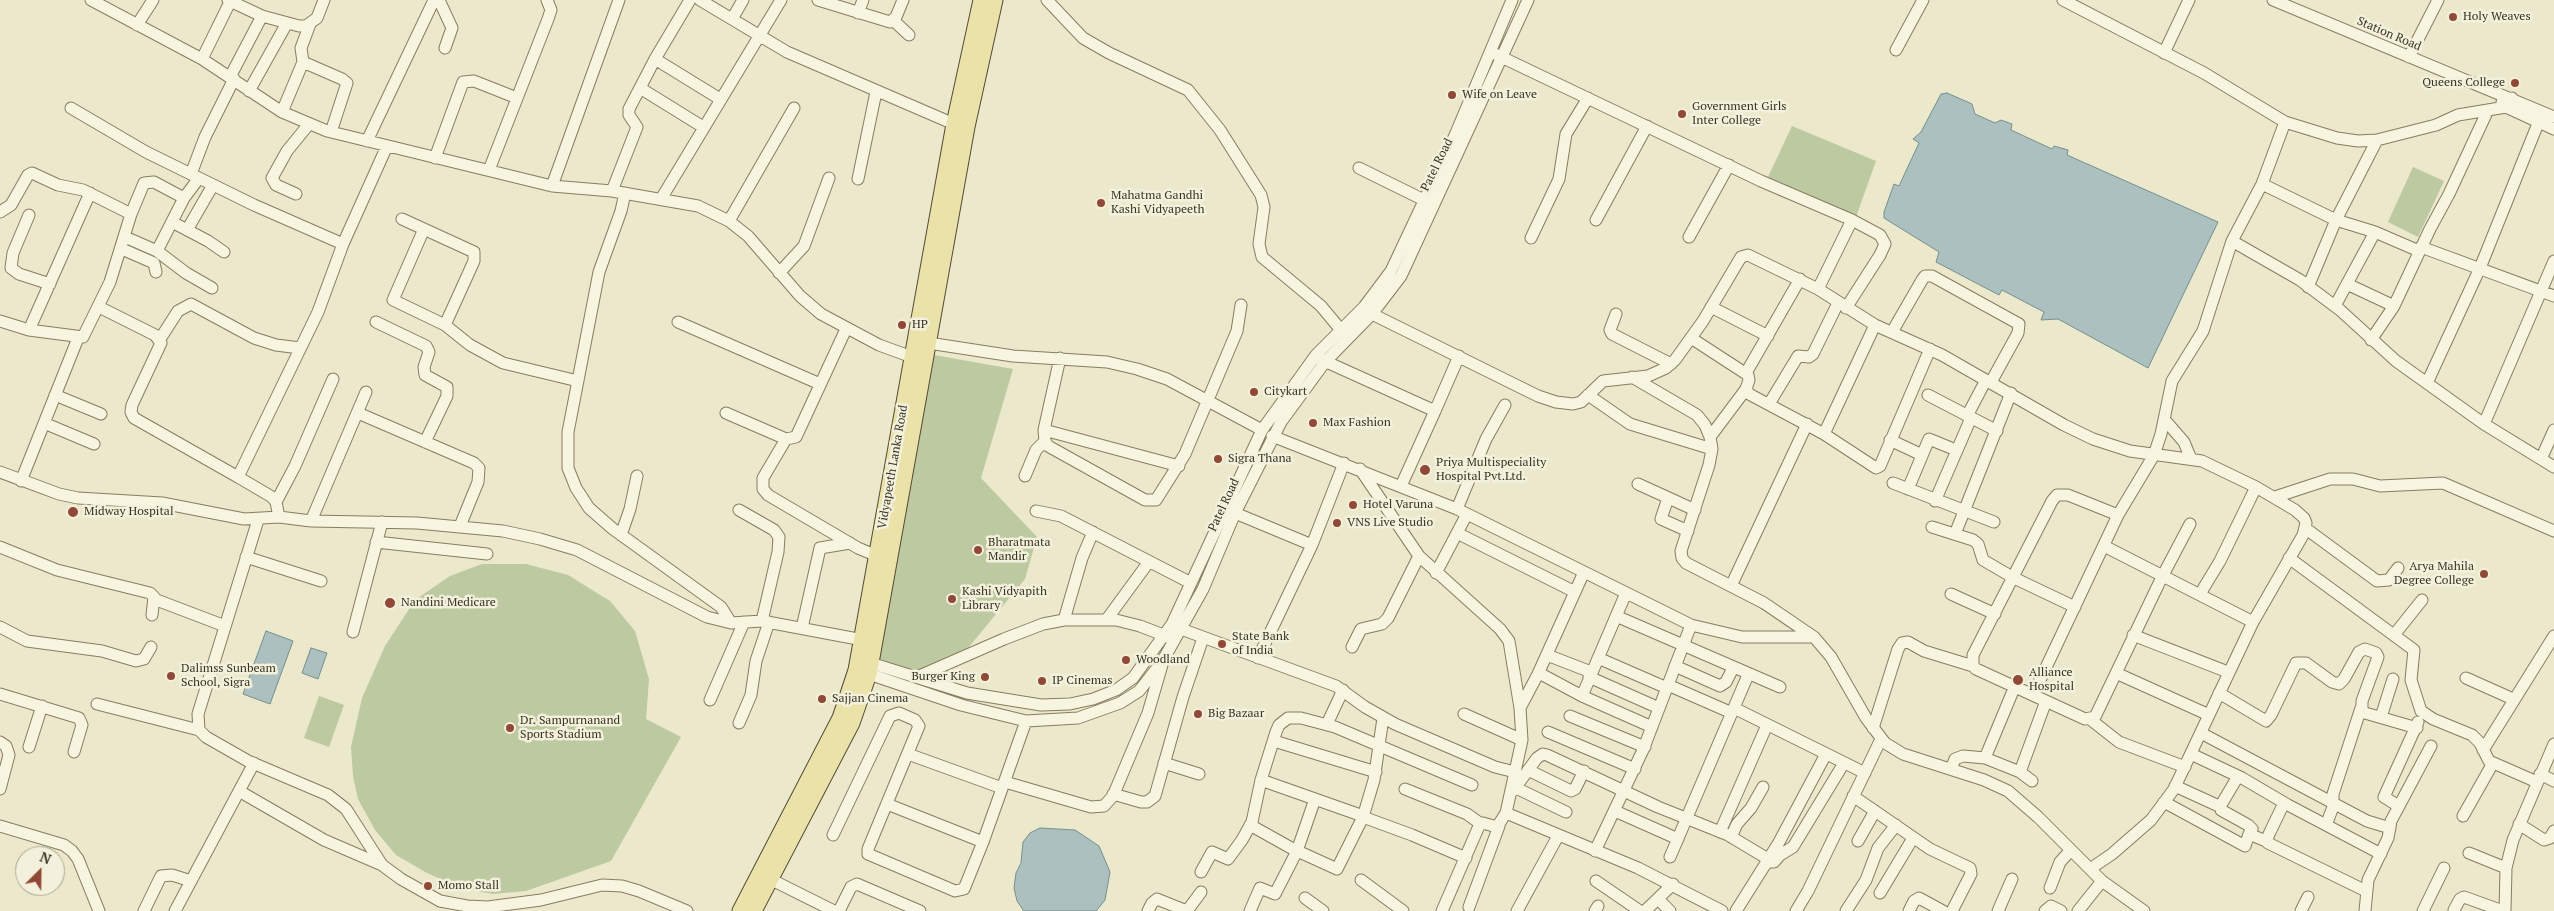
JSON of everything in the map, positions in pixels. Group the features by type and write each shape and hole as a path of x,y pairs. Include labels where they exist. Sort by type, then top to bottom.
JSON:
{"main road":[{"name":"Vidyapeeth Lanka Road","path":"754,911 766,877 864,666 921,342 954,124 981,0"},
{"name":"Vidyapeeth Lanka Road","path":"864,666 863,640 912,357 921,342 966,126 995,0"},
{"name":"Vidyapeeth Lanka Road","path":"740,911 766,877"}],"street":[{"path":"91,0 202,59 282,112 331,132 552,186 612,191 698,206 729,221 748,236 800,296 821,314 879,345 912,357"},
{"path":"137,25 153,0"},
{"path":"282,112 303,62 301,48 310,24 317,18 324,0"},
{"path":"367,141 434,0"},
{"path":"439,0 452,28 446,48"},
{"path":"552,186 619,0"},
{"path":"612,191 637,127 628,112 655,59 690,0"},
{"path":"700,0 787,52 954,124"},
{"path":"732,19 743,0"},
{"path":"661,199 758,35 781,0"},
{"path":"818,0 884,21 893,20"},
{"path":"858,13 863,0"},
{"path":"893,20 903,0"},
{"path":"1047,0 1082,38 1109,53 1188,90 1220,130 1261,195 1264,207 1259,244 1262,257 1321,306 1344,334"},
{"name":"Patel Road","path":"864,666 961,705 1026,721 1078,718 1120,703 1140,691 1162,662 1169,638 1191,584 1262,430 1320,359 1368,311 1396,273 1496,54 1512,0"},
{"name":"Patel Road","path":"1396,273 1424,200 1496,54 1528,0"},
{"path":"1896,50 1923,0"},
{"path":"2064,0 2204,73 2285,122 2336,138 2358,141 2377,140 2436,125 2458,115 2488,110 2509,103"},
{"path":"2164,53 2189,0"},
{"name":"Station Road","path":"2273,0 2494,94 2554,129"},
{"path":"2409,57 2438,0"},
{"path":"202,59 230,1 262,16 299,26 310,24"},
{"path":"489,170 551,4"},
{"path":"157,251 195,176 205,137 262,16"},
{"path":"893,20 909,36"},
{"path":"249,91 287,23"},
{"path":"1496,54 1761,181 1852,220 1880,235 1885,244 1880,255 1842,306 1813,354 1809,357 1798,356 1769,404"},
{"path":"655,59 720,99"},
{"path":"303,62 347,83 331,132"},
{"path":"434,158 459,87 466,80 474,80 517,98"},
{"path":"640,88 703,127"},
{"path":"858,179 876,92"},
{"path":"1531,238 1559,179 1566,134 1588,98"},
{"name":"Station Road","path":"2509,103 2554,117"},
{"path":"71,108 138,148 213,185 342,244"},
{"path":"729,221 794,108"},
{"path":"2371,340 2394,306 2488,110"},
{"path":"2427,383 2480,268 2539,121"},
{"path":"2033,695 2118,515 2154,455 2172,381 2203,331 2211,312 2232,241 2262,184 2285,122"},
{"path":"296,194 276,185 272,178 287,151 309,124"},
{"path":"1596,220 1648,126"},
{"path":"2308,286 2336,220 2377,140"},
{"path":"238,477 318,312 342,244 387,146"},
{"path":"1689,237 1729,165"},
{"path":"1359,168 1424,200"},
{"path":"0,212 6,210 15,200 30,173 58,185 77,188 90,193 131,214"},
{"path":"779,273 804,246 830,178"},
{"path":"0,321 29,330 78,338 83,337 88,332 122,249 131,214 141,188 147,181 154,182 184,198"},
{"path":"2262,184 2336,220 2480,268 2554,296"},
{"path":"187,230 213,185"},
{"path":"29,330 90,193"},
{"path":"624,193 618,221 599,272 568,432 568,468 576,488 589,508 621,535 721,607 731,623"},
{"path":"29,215 12,253 11,268 19,274 50,284"},
{"path":"402,219 474,252 474,261 446,325"},
{"path":"1818,289 1852,220"},
{"path":"172,222 224,252"},
{"path":"424,229 393,300 446,325 470,345 503,363 578,381"},
{"path":"2335,306 2375,232"},
{"path":"125,236 157,251 186,273 212,288"},
{"path":"2232,241 2308,286 2335,306 2371,340 2427,383 2484,424 2554,467"},
{"path":"122,249 154,264 156,272"},
{"path":"1368,311 1538,396 1556,402 1581,402 1603,381 1658,373 1671,364 1691,338 1732,270 1744,255 1755,257 1818,289 1842,306 1876,325 1930,349 2011,393 2064,425 2093,439 2154,455 2191,459 2212,466 2275,497 2304,518 2305,528 2253,622 2175,786 2151,820 2090,869"},
{"path":"2484,424 2554,261"},
{"path":"1892,332 1925,276 1932,276 2019,324 2014,341 1969,417 1935,501"},
{"path":"1746,373 1800,279"},
{"path":"2347,284 2394,306"},
{"path":"279,517 276,502 272,497 134,418 131,412 132,405 160,348 160,339 178,311 191,304 254,338 276,345 300,348"},
{"path":"1045,435 1054,451 1145,500 1156,500 1179,466 1237,331 1241,305"},
{"path":"99,307 160,339"},
{"path":"1711,307 1768,336"},
{"path":"1616,314 1610,330 1612,334 1671,364"},
{"path":"376,322 426,346 429,352 424,367 425,375 447,388 447,396 424,442"},
{"path":"678,322 820,384"},
{"path":"1824,434 1876,325"},
{"path":"726,413 786,439 793,439 799,435 846,329"},
{"path":"20,481 78,338"},
{"path":"1691,338 1746,373 1749,380 1746,389 1711,443 1695,510 1681,551 1682,558 1692,567 1783,614 1814,637 1831,657 1881,739 1903,754 1984,780 2008,792 2038,817 2102,881 2144,911"},
{"path":"921,342 1014,356 1107,362 1137,369 1167,379 1262,430"},
{"path":"1746,389 1749,394 1824,434 1876,468 1880,466 1930,349"},
{"path":"1401,486 1459,356"},
{"path":"1025,476 1036,450 1045,435 1060,358"},
{"path":"1320,359 1434,411"},
{"name":"Patel Road","path":"864,666 917,677 967,693 1013,702 1041,705 1070,704 1093,699 1116,690 1127,682 1169,638 1181,629 1203,589 1235,513 1272,436 1320,359"},
{"path":"1632,377 1697,415 1705,425 1711,443"},
{"path":"276,502 295,466 333,379"},
{"path":"311,521 366,392"},
{"path":"1955,534 2011,393"},
{"path":"55,395 101,414"},
{"path":"1588,395 1630,424 1686,439 1711,443"},
{"path":"1928,395 1997,432"},
{"path":"1436,573 1457,533 1462,511 1486,439 1505,406"},
{"path":"358,413 474,463 479,468 478,482 460,526"},
{"path":"2164,419 2184,442 2191,459"},
{"path":"44,423 94,444"},
{"path":"1731,586 1806,424"},
{"path":"2541,460 2554,430"},
{"path":"1045,435 1179,466"},
{"path":"1272,436 1462,511 1691,625 1742,637 1814,637"},
{"path":"786,439 763,478 763,489 768,495 850,543 878,556"},
{"path":"1908,490 1930,439 1956,450"},
{"path":"1890,440 1922,455"},
{"path":"1258,658 1312,545 1344,464"},
{"path":"1360,470 1419,556 1500,629 1509,641 1513,653 1522,740 1513,792 1469,907"},
{"path":"0,472 20,481 78,498 162,503 230,517 258,520 279,517 311,521 382,522 460,526 503,531 577,550 698,613 731,623 765,622 863,640"},
{"path":"621,535 630,509 637,476"},
{"path":"2275,497 2330,479 2352,479 2380,486 2443,483 2554,531"},
{"path":"1893,483 1935,501 1994,522"},
{"path":"1638,484 1695,510"},
{"path":"2200,594 2220,561 2256,487"},
{"path":"1973,666 1973,655 2014,578 2052,500 2058,495 2068,495 2118,515"},
{"path":"1668,498 1661,519 1688,532"},
{"path":"739,510 774,530 780,536 751,695 739,723"},
{"path":"1036,511 1061,516 1191,584"},
{"path":"1235,513 1312,545"},
{"path":"199,730 198,714 258,520"},
{"path":"353,632 382,522"},
{"path":"2090,720 2099,712 2133,635 2190,524"},
{"path":"1932,527 1976,541 1983,560 2014,578 2074,607"},
{"path":"2305,528 2377,581 2389,580 2398,568"},
{"path":"1064,620 1082,558 1093,532"},
{"path":"1457,533 1575,592"},
{"path":"376,542 487,554"},
{"path":"802,628 820,548 850,543"},
{"path":"2104,546 2253,622"},
{"path":"0,547 57,570 150,593 154,599 225,626"},
{"path":"1352,647 1360,629 1367,625 1382,624 1388,618 1419,556"},
{"path":"246,557 321,581"},
{"path":"2289,558 2414,650 2412,680 2421,711 2417,728 2384,797 2397,805"},
{"path":"1107,619 1148,563"},
{"path":"1520,708 1547,655 1584,572"},
{"path":"1582,696 1626,593"},
{"path":"1951,594 1995,614"},
{"path":"152,615 154,599"},
{"path":"2394,634 2422,600"},
{"path":"1616,616 1683,647 1780,687"},
{"path":"917,677 1004,639 1043,624 1064,620 1107,619 1140,626 1169,638"},
{"path":"710,700 744,622"},
{"path":"1595,851 1645,747 1691,625"},
{"path":"0,627 27,641 102,651 136,661 144,659 151,647"},
{"path":"1181,629 1297,671 1343,690 1383,718 1496,766 1515,772"},
{"path":"2133,635 2228,672"},
{"path":"2482,750 2554,636"},
{"path":"1113,794 1141,802 1152,799 1157,792 1183,697 1203,638"},
{"path":"1873,728 1898,649 1902,643 1908,642 1924,651 1973,666 2090,720 2118,742 2185,767"},
{"path":"2219,693 2266,721 2271,715 2296,663 2306,663 2332,682 2339,684 2344,679 2359,652 2365,649 2376,653 2378,657 2333,794 2333,804 2326,825"},
{"path":"1547,655 1659,708"},
{"path":"1598,658 1767,725 1865,773"},
{"path":"908,754 1003,785 1091,807 1104,806 1113,794 1148,714 1162,662"},
{"path":"1675,666 1720,686 1726,682 1733,668"},
{"path":"1539,672 1582,696 1652,727"},
{"path":"2116,674 2209,715"},
{"path":"1670,857 1748,675"},
{"path":"2466,678 2514,699"},
{"path":"2381,717 2392,679"},
{"path":"1985,758 2014,686"},
{"path":"1327,724 1343,690"},
{"path":"0,694 75,716 82,721 74,752"},
{"path":"2020,772 2046,701"},
{"path":"98,704 199,730 206,738 254,763 328,795 346,809 382,865"},
{"path":"29,747 42,706"},
{"path":"2361,708 2365,713 2417,728"},
{"path":"2421,711 2433,719 2472,735 2480,743 2486,758 2493,763 2538,778 2554,781"},
{"path":"832,835 890,716 895,713 919,723 868,849 868,854 960,892 966,886 983,842 1026,721"},
{"path":"1464,714 1522,740"},
{"path":"1570,716 1645,747"},
{"path":"1201,872 1212,852 1228,859 1250,825 1261,780 1279,725 1288,718 1301,718 1327,724 1472,786"},
{"path":"1250,825 1297,851 1337,869 1363,817 1376,772 1383,718"},
{"path":"1720,832 1767,725"},
{"path":"1548,732 1635,769"},
{"path":"2201,733 2333,804 2368,821 2390,828"},
{"path":"1811,911 1798,908 1881,739"},
{"path":"1274,741 1376,772"},
{"path":"0,742 6,746 9,755 0,789"},
{"path":"2454,910 2460,899 2464,897 2504,911 2506,868 2519,824 2554,744"},
{"path":"2365,911 2366,891 2389,835 2397,805 2430,746"},
{"path":"1513,792 1537,758 1543,754 1731,837 1767,860 1774,862 1780,855 1793,847 1844,763"},
{"path":"1736,911 1767,860 1826,754"},
{"path":"2191,754 2246,780 2284,803 2381,854"},
{"path":"1951,769 1955,759 1963,756 1985,758 2020,772 2032,781"},
{"path":"175,911 254,763"},
{"path":"1164,763 1199,774"},
{"path":"2246,780 2257,763"},
{"path":"2463,816 2493,763"},
{"path":"1528,770 1571,791 1575,789 1584,771"},
{"path":"1261,780 1412,834 1466,858"},
{"path":"2221,807 2235,780 2246,780"},
{"path":"2164,802 2245,846 2252,829 2225,813 2221,807 2175,786"},
{"path":"1731,837 1737,824 1751,808 1763,787"},
{"path":"1405,789 1467,814 1481,824 1499,826"},
{"path":"239,791 324,840 382,865 438,906 488,907 541,900 602,886 622,886 687,911"},
{"path":"1513,792 1566,812"},
{"path":"1854,796 1930,850 1971,869 1952,911"},
{"path":"1250,911 1260,888 1275,894 1297,851 1315,799"},
{"path":"2266,841 2284,803"},
{"path":"887,804 983,842"},
{"path":"1615,811 1678,839"},
{"path":"1858,841 1875,811"},
{"path":"1506,813 1673,884 1722,911"},
{"path":"1442,911 1481,824"},
{"path":"2519,824 2544,840 2550,838 2554,831"},
{"path":"1846,911 1866,880 1878,848 1896,825"},
{"path":"0,826 50,840 64,845 72,851 78,859 99,911"},
{"path":"2249,834 2366,891"},
{"path":"1517,911 1558,836"},
{"path":"1880,893 1913,838"},
{"path":"2050,888 2060,862 2071,850"},
{"path":"2469,853 2506,868"},
{"path":"2423,911 2444,868"},
{"path":"144,911 162,876 172,875 191,881"},
{"path":"766,877 834,911"},
{"path":"1998,911 2012,879"},
{"path":"1361,880 1403,911"},
{"path":"1596,881 1640,911"},
{"path":"2078,911 2102,881"},
{"path":"839,911 850,886 857,884 920,911"},
{"path":"1645,911 1673,884"},
{"path":"1148,911 1152,903 1157,899 1187,911 1201,892"},
{"path":"2301,911 2308,897"},
{"path":"1305,898 1323,911"},
{"path":"1909,911 1914,900 1919,898 1943,911"},
{"path":"1658,899 1670,911"},
{"path":"2045,911 2051,906 2061,911"}],"green space":[{"path":"1792,126 1876,161 1856,217 1768,177"},
{"path":"2413,167 2444,181 2418,237 2388,222"},
{"path":"934,355 1013,369 981,478 1037,537 1025,579 940,682 870,655"},
{"name":"Dr. Sampurnanand Sports Stadium","path":"482,564 526,564 568,575 610,601 635,631 649,679 646,719 681,737 611,861 526,891 493,894 461,888 427,873 396,855 375,830 358,799 353,776 351,747 362,698 385,646 415,600 450,576"},
{"path":"319,696 344,705 329,747 304,738"}],"shaded area":[{"path":"1947,93 1972,104 1975,114 1995,123 2001,120 2012,124 2011,130 2052,149 2054,146 2068,150 2067,155 2218,222 2148,368 2058,319 2041,320 2044,312 2002,290 1999,295 1936,262 1939,252 1884,218 1884,212 1894,184 1899,186 1919,143 1913,139 1921,132 1941,94"},
{"path":"266,631 293,641 270,704 243,694"},
{"path":"311,648 327,653 318,679 302,673"},
{"path":"1040,828 1075,830 1099,846 1110,872 1105,900 1096,911 1024,911 1017,901 1014,888 1016,873 1021,863 1023,842 1030,833"}],"place":[{"name":"Holy Weaves","path":"2453,17"},
{"name":"Queens College","path":"2515,83"},
{"name":"Wife on Leave","path":"1452,95"},
{"name":"Government Girls Inter College","path":"1682,114"},
{"name":"Mahatma Gandhi Kashi Vidyapeeth","path":"1101,203"},
{"name":"HP","path":"902,325"},
{"name":"Citykart","path":"1254,392"},
{"name":"Max Fashion","path":"1313,423"},
{"name":"Sigra Thana","path":"1218,459"},
{"name":"Priya Multispeciality Hospital Pvt.Ltd.","path":"1425,470"},
{"name":"Hotel Varuna","path":"1353,505"},
{"name":"Midway Hospital","path":"73,512"},
{"name":"VNS Live Studio","path":"1337,523"},
{"name":"Bharatmata Mandir","path":"978,550"},
{"name":"Arya Mahila Degree College","path":"2484,574"},
{"name":"Kashi Vidyapith Library","path":"952,599"},
{"name":"Nandini Medicare","path":"390,603"},
{"name":"State Bank of India","path":"1222,644"},
{"name":"Woodland","path":"1126,660"},
{"name":"Dalimss Sunbeam School, Sigra","path":"171,676"},
{"name":"Burger King","path":"985,677"},
{"name":"Alliance Hospital","path":"2018,680"},
{"name":"IP Cinemas","path":"1042,681"},
{"name":"Sajjan Cinema","path":"822,699"},
{"name":"Big Bazaar","path":"1198,714"},
{"name":"Dr. Sampurnanand Sports Stadium","path":"510,728"},
{"name":"Momo Stall","path":"428,886"}]}
